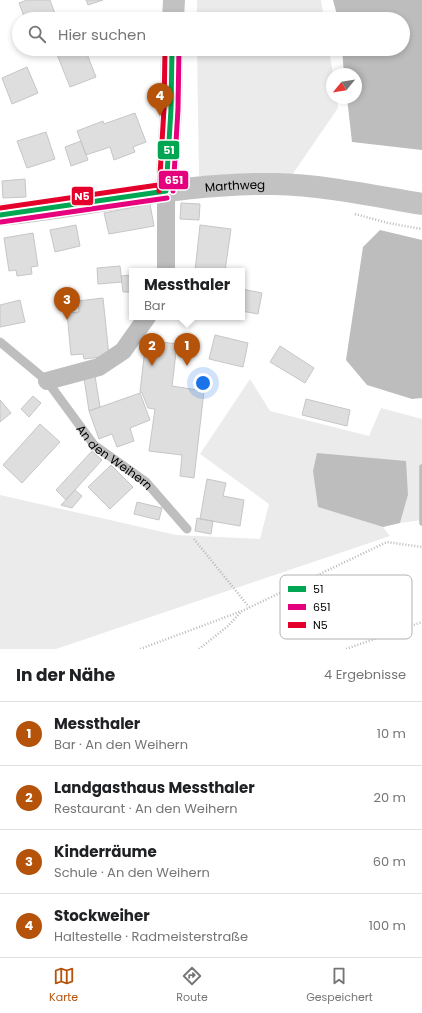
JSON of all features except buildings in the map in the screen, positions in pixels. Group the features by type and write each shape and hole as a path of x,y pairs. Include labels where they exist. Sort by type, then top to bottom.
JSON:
{"main road":[{"path":"173,12 174,0"},
{"path":"166,191 171,109 172,56"},
{"name":"Marthweg","path":"0,215 166,191 240,185 276,184 346,191 422,204"}],"street":[{"path":"166,191 166,268"},
{"path":"47,381 99,367 123,351 145,320"}],"lane":[{"name":"An den Weihern","path":"0,342 47,381 94,445 146,482 187,529"}],"path":[{"path":"187,529 249,607"},
{"path":"317,575 387,542 422,547"},
{"path":"140,649 242,611 280,592"},
{"path":"199,649 228,626 242,611"},
{"path":"412,626 422,622"},
{"path":"346,649 374,639"}],"shaded area":[{"path":"197,0 321,0 323,12 197,12"},
{"path":"333,0 422,0 422,150 352,142 348,104 362,104 362,68 344,68 343,56 410,56 410,12 336,12"},
{"path":"197,56 330,56 332,68 326,68 326,104 338,104 338,108 290,178 199,176"},
{"path":"380,230 422,240 422,398 412,399 367,385 346,360 363,247"},
{"path":"250,379 270,411 369,436 381,408 422,419 422,520 400,523 408,495 318,507 383,527 390,536 56,649 0,649 0,495 176,535 260,539 269,504 200,454"},
{"path":"317,453 406,461 408,495 400,523 383,527 318,507 313,471"}],"waterway":[{"path":"422,467 422,523"}],"transit line":[{"name":"N5","path":"159,191 164,109 165,56"},
{"name":"51","path":"166,191 171,109 172,56"},
{"name":"651","path":"173,191 178,109 179,56"},
{"name":"N5","path":"0,208 165,184"},
{"name":"51","path":"0,215 166,191"},
{"name":"651","path":"1,222 167,198"}],"place":[{"name":"Stockweiher","path":"160,116"},
{"name":"Kinderräume","path":"67,320"},
{"name":"Landgasthaus Messthaler","path":"152,366"},
{"name":"Messthaler","path":"187,366"}]}
